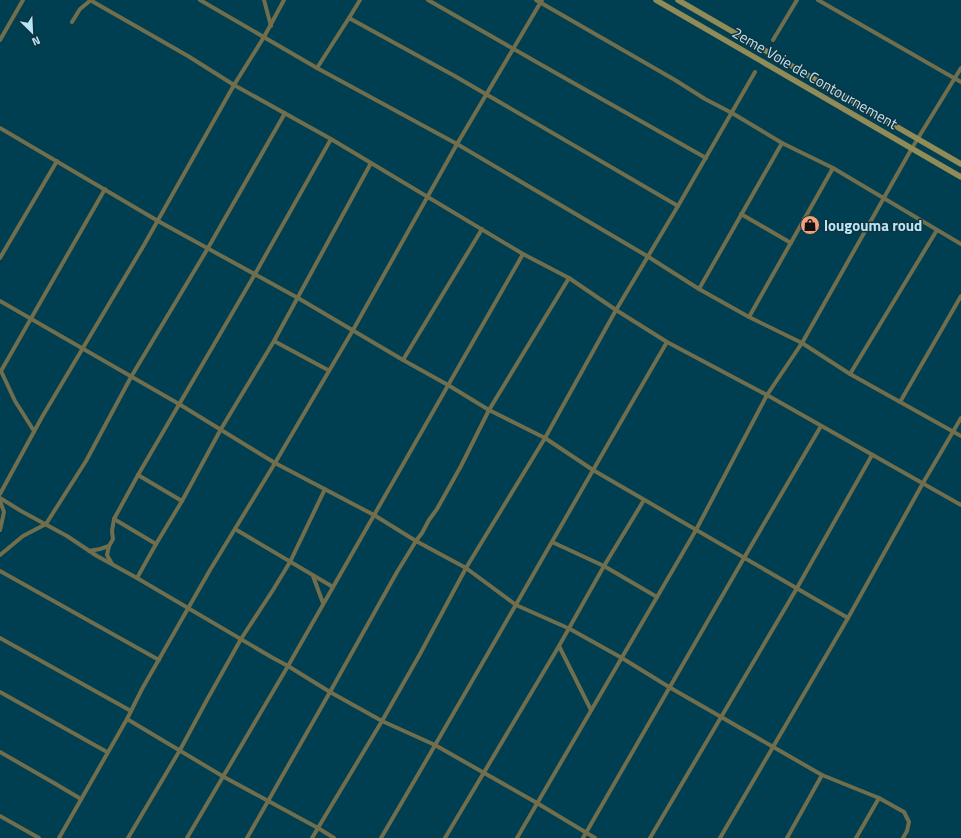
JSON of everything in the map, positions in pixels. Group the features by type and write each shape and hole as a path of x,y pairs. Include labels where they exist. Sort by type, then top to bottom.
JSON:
{"main road":[{"name":"2eme Voie de Contournement","path":"656,0 961,176"},
{"path":"678,0 961,164"}],"street":[{"path":"0,40 24,0"},
{"path":"72,22 80,9 91,0 331,139 523,254 569,278 667,342 768,395 961,505"},
{"path":"200,0 317,68 457,144 648,256 700,289 749,317 802,343 850,374 961,436"},
{"path":"264,0 271,26"},
{"path":"0,494 34,431 158,221 234,84 271,26 284,0"},
{"path":"317,68 360,0"},
{"path":"428,0 706,158"},
{"path":"773,40 797,0"},
{"path":"818,0 961,82"},
{"path":"59,838 188,608 353,330 457,144 514,49 540,1 675,80 705,100 732,113 782,143 833,168 961,244"},
{"path":"349,18 453,75 678,206"},
{"path":"517,838 696,530 768,395 802,343 917,138 961,68"},
{"path":"312,838 382,721 466,568 545,438 616,310 755,72"},
{"path":"0,555 23,536 46,524 86,461 131,377 208,248 285,112"},
{"path":"0,128 158,221 298,298 489,410 545,438 593,470 848,618"},
{"path":"113,564 107,555 109,546 113,539 112,531 114,519 331,139"},
{"path":"700,289 782,143"},
{"path":"0,258 57,161"},
{"path":"137,578 221,429 274,341 371,163"},
{"path":"749,317 833,168"},
{"path":"34,431 15,401 1,371 30,318 105,190"},
{"path":"742,214 790,243"},
{"path":"403,360 482,229"},
{"path":"850,374 937,230"},
{"path":"187,838 288,666 523,254"},
{"path":"246,838 416,541 437,509 489,410 569,278"},
{"path":"900,402 961,296"},
{"path":"0,301 179,404 275,463 374,515 416,541 466,568 516,605 570,628 822,775 879,798 904,812 909,822 907,831 903,838"},
{"path":"274,341 328,370"},
{"path":"381,838 667,342"},
{"path":"720,838 848,618 961,418"},
{"path":"583,838 821,426"},
{"path":"650,838 722,717 872,455"},
{"path":"138,475 182,500"},
{"path":"128,838 180,750 242,639 290,562 325,490"},
{"path":"0,498 67,536 101,559 113,564 330,692 382,721 435,745 595,838"},
{"path":"445,838 644,500"},
{"path":"0,501 4,512 0,530"},
{"path":"114,519 156,544"},
{"path":"235,529 332,587"},
{"path":"552,542 604,566 657,597"},
{"path":"89,551 109,546"},
{"path":"0,571 159,660"},
{"path":"313,575 323,603"},
{"path":"0,638 130,711"},
{"path":"559,646 592,710"},
{"path":"0,692 107,752"},
{"path":"127,719 224,777 334,838"},
{"path":"0,752 81,799"},
{"path":"787,838 822,775"},
{"path":"856,838 879,798"},
{"path":"0,816 39,838"}],"place":[{"name":"lougouma roud","path":"810,225"}]}
